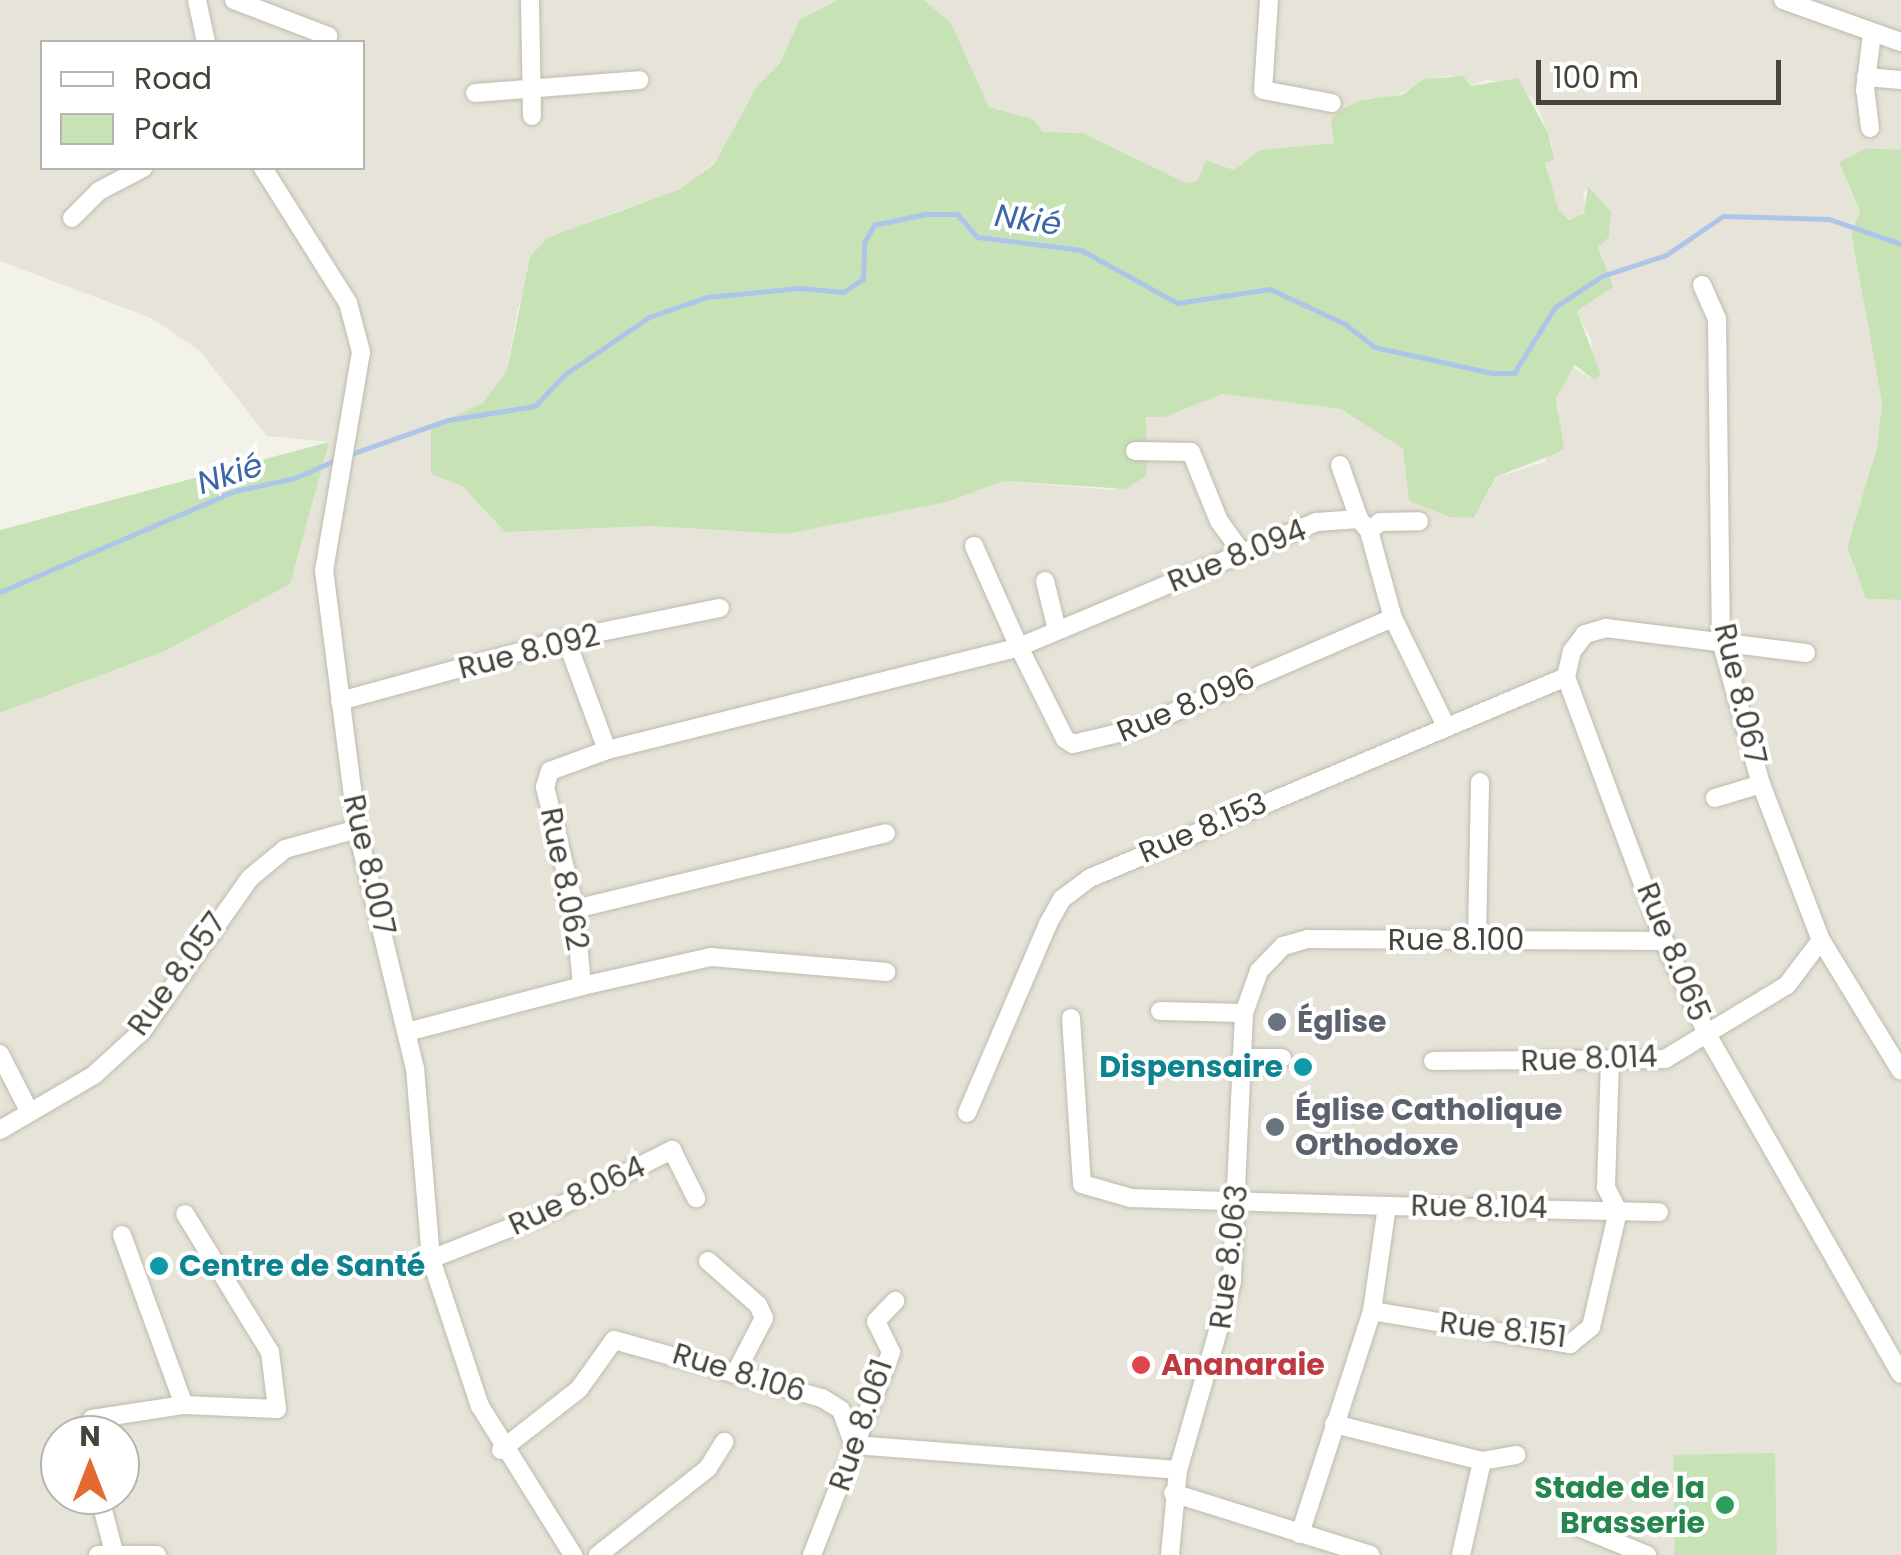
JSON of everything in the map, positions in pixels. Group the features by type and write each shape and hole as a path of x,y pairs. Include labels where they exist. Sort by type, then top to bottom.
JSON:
{"street":[{"path":"197,0 206,40"},
{"path":"234,0 328,36"},
{"path":"530,0 532,116"},
{"path":"1269,0 1263,90 1332,103"},
{"path":"1783,0 1901,42"},
{"path":"1870,128 1866,77 1872,34"},
{"path":"1866,77 1901,80"},
{"path":"475,93 639,80"},
{"path":"72,218 99,191 139,170"},
{"name":"Rue 8.007","path":"264,170 348,303 361,352 349,444 336,482 324,570 356,829 407,1032 431,1260 454,1342 501,1450 573,1555"},
{"name":"Rue 8.067","path":"1702,285 1717,329 1721,641 1760,784 1821,940 1901,1072"},
{"path":"1135,451 1190,452 1219,522 1240,552"},
{"path":"1340,465 1364,525 1393,618 1445,724"},
{"name":"Rue 8.094","path":"606,750 1018,647 1301,526 1419,521"},
{"name":"Rue 8.096","path":"974,546 1018,647 1065,739 1084,745 1393,618"},
{"path":"1044,581 1057,630"},
{"name":"Rue 8.092","path":"340,701 566,639 720,608"},
{"path":"1566,678 1572,652 1585,634 1606,628 1806,653"},
{"path":"566,639 606,750"},
{"name":"Rue 8.153","path":"967,1113 1062,899 1139,854 1445,724 1566,678"},
{"name":"Rue 8.065","path":"1566,678 1664,940 1708,1036 1901,1374"},
{"name":"Rue 8.062","path":"407,1032 582,986 575,909 546,787 550,771 606,750"},
{"path":"1477,940 1480,782"},
{"path":"1715,798 1760,784"},
{"name":"Rue 8.057","path":"0,1130 94,1075 142,1031 250,878 286,849 356,829"},
{"path":"575,909 886,833"},
{"name":"Rue 8.100","path":"1259,971 1284,946 1308,939 1664,940"},
{"name":"Rue 8.014","path":"1433,1060 1664,1059 1788,985 1821,940"},
{"path":"582,986 711,957 886,972"},
{"name":"Rue 8.063","path":"1170,1555 1178,1470 1223,1328 1238,1203 1244,1013 1259,971"},
{"path":"1160,1012 1244,1013"},
{"path":"1072,1018 1082,1184 1131,1198 1387,1206"},
{"path":"0,1054 29,1111"},
{"path":"1241,1058 1282,1058"},
{"name":"Rue 8.151","path":"1372,1311 1570,1344 1591,1327 1618,1211 1606,1187 1610,1062"},
{"name":"Rue 8.064","path":"431,1260 540,1216 672,1150 696,1198"},
{"name":"Rue 8.104","path":"1372,1311 1387,1206 1658,1212"},
{"path":"117,1415 184,1404 270,1412 278,1400 270,1352 185,1214"},
{"path":"122,1235 184,1404"},
{"path":"708,1261 758,1305 764,1318 735,1374"},
{"name":"Rue 8.061","path":"812,1555 891,1352 876,1321 895,1301"},
{"path":"1300,1534 1372,1311"},
{"name":"Rue 8.106","path":"501,1450 579,1389 614,1340 681,1354 735,1374 822,1398 841,1410 854,1444"},
{"path":"1334,1424 1482,1461 1516,1454"},
{"path":"598,1555 708,1468 724,1442"},
{"path":"854,1444 1178,1470"},
{"path":"1461,1555 1482,1461"},
{"path":"1173,1492 1370,1555"},
{"path":"101,1515 106,1554 157,1555"},
{"path":"1576,1526 1647,1555"}],"shaded area":[{"path":"0,0 837,0 799,20 780,63 757,86 714,163 680,189 601,217 518,307 507,370 432,474 462,486 505,532 650,526 784,534 947,502 1004,481 1114,490 1142,456 1146,417 1165,417 1223,394 1342,409 1403,449 1409,487 1474,518 1497,477 1545,462 1559,410 1556,398 1572,367 1594,380 1591,339 1576,311 1611,283 1598,247 1611,225 1591,188 1583,192 1586,208 1578,217 1566,219 1559,210 1545,162 1553,146 1534,98 1490,79 1470,86 1453,75 1433,78 1382,102 1369,98 1332,120 1334,143 1260,150 1234,170 1206,160 1197,181 1186,183 1083,133 1043,132 1033,119 989,107 951,23 924,0 1901,0 1901,150 1867,148 1839,162 1860,213 1851,234 1882,403 1877,447 1847,547 1866,599 1901,600 1901,1555 0,1555 0,713 165,651 329,442 267,436 200,351 151,318 0,261"}],"green space":[{"path":"837,0 924,0 951,23 989,107 1033,119 1043,132 1083,133 1186,183 1197,181 1206,160 1234,170 1260,150 1334,143 1331,120 1339,111 1361,100 1402,95 1424,79 1463,76 1471,86 1518,78 1549,135 1554,160 1545,163 1559,210 1569,220 1584,213 1588,186 1611,212 1609,237 1598,247 1613,287 1577,311 1601,375 1594,380 1575,365 1556,398 1564,450 1496,477 1474,518 1450,517 1409,501 1403,449 1341,409 1223,394 1165,417 1146,417 1147,475 1126,489 1004,481 947,502 785,534 650,526 505,532 462,486 431,474 431,427 483,403 507,370 530,257 547,238 680,189 714,164 757,86 780,63 799,20"},
{"path":"1867,148 1901,150 1901,600 1866,599 1847,547 1877,447 1882,403 1851,233 1860,212 1839,162"},
{"path":"329,442 290,584 165,651 0,713 0,530"},
{"name":"Stade de la Brasserie","path":"1775,1453 1777,1555 1675,1555 1673,1455"}],"waterway":[{"name":"Nkié","path":"348,455 448,420 535,406 564,375 649,317 707,297 799,288 843,292 863,279 864,243 874,225 925,214 957,214 977,237 1081,250 1177,303 1270,289 1345,324 1374,347 1492,373 1514,373 1555,307 1602,276 1666,255 1723,216 1829,219 1901,244"},
{"name":"Nkié","path":"0,592 235,491 295,478 338,459"}],"place":[{"name":"Église","path":"1277,1022"},
{"name":"Dispensaire","path":"1303,1067"},
{"name":"Église Catholique Orthodoxe","path":"1275,1127"},
{"name":"Centre de Santé","path":"159,1266"},
{"name":"Ananaraie","path":"1141,1365"},
{"name":"Stade de la Brasserie","path":"1725,1505"}]}
